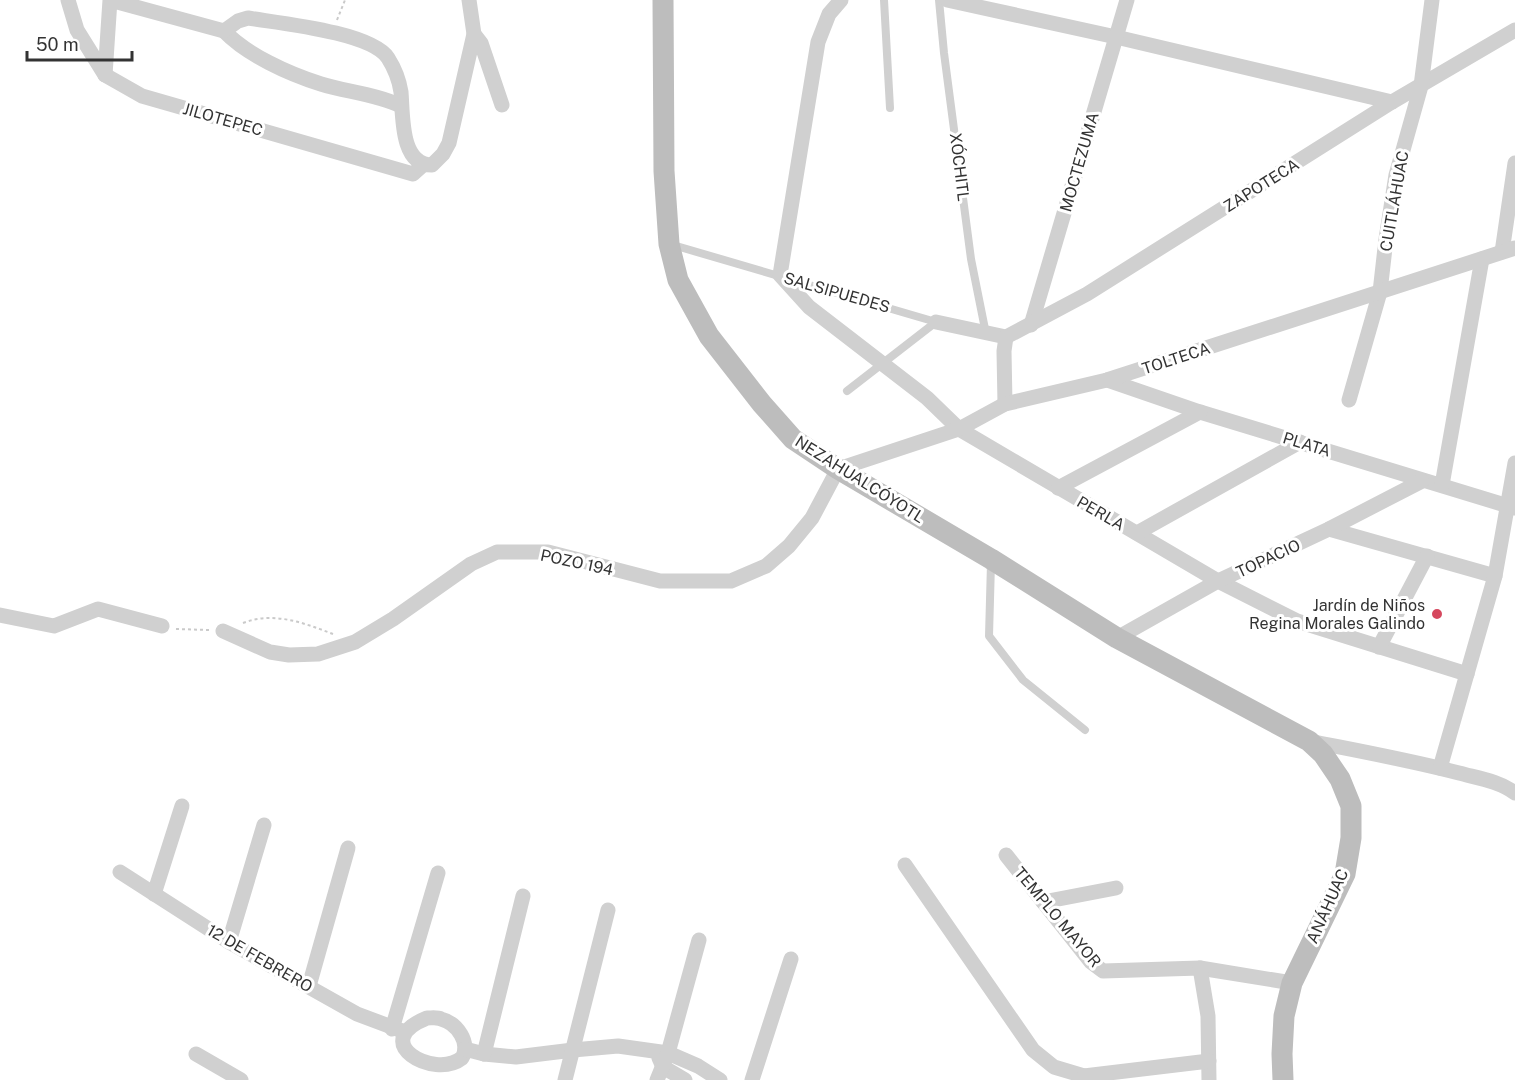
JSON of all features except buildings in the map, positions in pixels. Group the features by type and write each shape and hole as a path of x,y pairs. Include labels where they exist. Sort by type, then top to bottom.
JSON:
{"main road":[{"name":"NEZAHUALCÓYOTL","path":"663,0 664,171 669,244 678,280 709,336 762,404 794,439 838,469 991,559 1117,638 1309,741"},
{"name":"ANÁHUAC","path":"1283,1080 1284,1016 1292,983 1345,874 1351,837 1351,806 1340,779 1323,754 1309,741"}],"street":[{"name":"JILOTEPEC","path":"68,0 77,30 105,75 142,96 413,174 423,165"},
{"path":"105,75 110,0 224,31 233,41 261,59 320,84 388,100 401,106"},
{"path":"224,31 238,21 248,18 332,32 369,45 386,55 396,70 401,92 402,124 407,142 414,158 423,165 432,165 443,154 449,143 474,34 469,0"},
{"path":"947,0 1392,102"},
{"name":"MOCTEZUMA","path":"1031,325 1127,0"},
{"name":"CUITLÁHUAC","path":"1350,400 1380,292 1396,175 1421,86 1432,0"},
{"path":"780,275 818,42 829,14 841,1"},
{"name":"ZAPOTECA","path":"1006,337 1087,294 1392,102 1515,30"},
{"path":"474,34 481,43 502,105"},
{"path":"1508,250 1515,163"},
{"name":"TOLTECA","path":"838,469 959,429 1005,404 1107,380 1508,250"},
{"path":"1442,485 1482,260"},
{"name":"PERLA","path":"780,275 809,307 927,398 959,429 1218,581 1297,621 1467,674"},
{"name":"SALSIPUEDES","path":"936,322 1006,337"},
{"path":"1005,404 1006,337"},
{"name":"PLATA","path":"1107,380 1200,412 1511,507"},
{"path":"1058,488 1200,412"},
{"path":"1137,533 1300,442"},
{"path":"1440,768 1495,576 1511,507 1515,463"},
{"name":"POZO 194","path":"223,631 270,652 288,655 318,654 356,642 471,564 497,552 548,552 660,581 731,581 766,566 789,546 812,518 838,469"},
{"name":"TOPACIO","path":"1117,638 1218,581 1329,529 1422,481"},
{"path":"1329,529 1495,576"},
{"path":"1379,647 1427,556"},
{"path":"1,620 54,626 98,609 162,626"},
{"path":"1309,741 1440,768 1513,789"},
{"path":"154,894 182,806"},
{"path":"229,942 264,825"},
{"path":"309,986 348,848"},
{"name":"TEMPLO MAYOR","path":"1006,855 1091,962 1103,971 1200,968 1292,983"},
{"path":"905,865 1033,1050 1054,1066 1084,1078 1209,1061"},
{"name":"12 DE FEBRERO","path":"120,872 229,942 357,1014 399,1031"},
{"path":"399,1031 427,1018 441,1018 453,1025 462,1035 465,1049 463,1057 454,1068 430,1077 416,1070 406,1059 399,1031 438,873"},
{"path":"1043,902 1116,888"},
{"path":"483,1054 523,896"},
{"path":"565,1080 608,910"},
{"path":"661,1063 699,940"},
{"path":"752,1080 791,959"},
{"path":"1200,968 1208,1016 1209,1080"},
{"path":"465,1049 483,1054 516,1057 618,1046 661,1063 686,1080"},
{"path":"196,1054 241,1080"},
{"path":"661,1063 698,1066 720,1080"}],"lane":[{"path":"884,0 890,108"},
{"name":"XÓCHITL","path":"939,0 971,259 986,334"},
{"name":"SALSIPUEDES","path":"669,244 936,322"},
{"path":"847,391 936,322"},
{"path":"991,559 989,636 1023,680 1085,730"}],"path":[{"path":"332,32 345,0"},
{"path":"162,626 187,631 223,631 255,618 269,617 307,625 356,642"}],"place":[{"name":"Jardín de Niños Regina Morales Galindo","path":"1437,614"}]}
